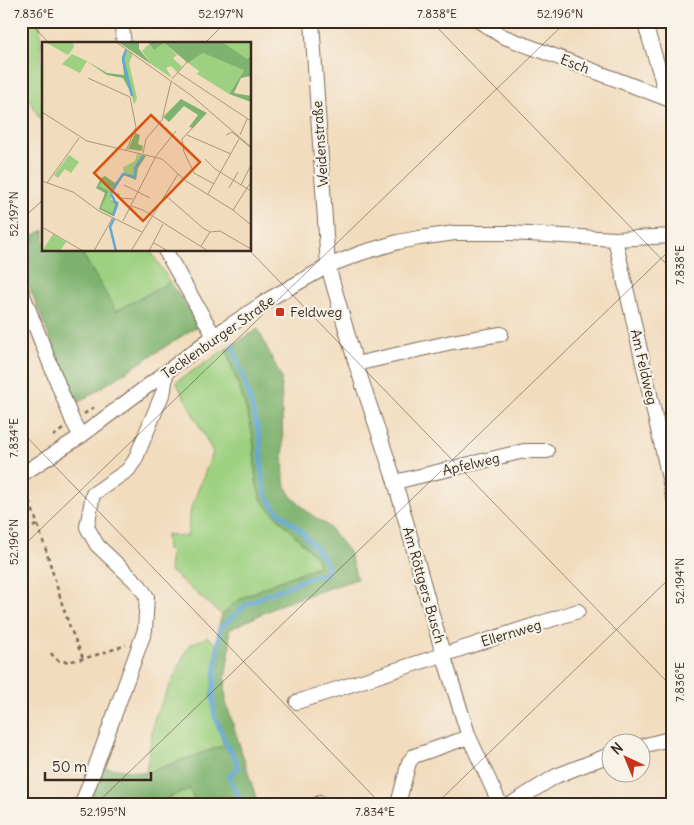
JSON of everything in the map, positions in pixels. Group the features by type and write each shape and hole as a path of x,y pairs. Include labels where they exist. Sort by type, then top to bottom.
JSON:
{"street":[{"path":"122,21 124,42"},
{"name":"Weidenstraße","path":"312,21 328,266"},
{"name":"Esch","path":"480,21 502,36 669,99"},
{"path":"644,21 669,99"},
{"name":"Tecklenburger Straße","path":"23,479 214,336 271,298 328,266 361,253 398,242 455,233 511,233 615,239 673,236"},
{"name":"Am Feldweg","path":"615,239 672,490"},
{"path":"166,251 214,336"},
{"name":"Am Röttgers Busch","path":"328,266 356,364 395,482 443,654 470,737 500,804"},
{"path":"21,290 81,436"},
{"path":"356,364 452,342 501,334"},
{"path":"82,804 145,630 147,597 139,585 97,545 87,527 93,494 128,470 135,460 164,390 166,373"},
{"name":"Apfelweg","path":"395,482 524,451 547,451"},
{"name":"Ellernweg","path":"296,702 578,612"},
{"path":"398,804 409,762 414,756 470,737"},
{"path":"652,743 673,738"},
{"path":"511,804 556,776 602,758"}],"path":[{"path":"23,479 66,615 83,658"},
{"path":"21,537 26,531 38,524"},
{"path":"52,652 56,659 67,661 141,640"}],"green space":[{"path":"21,21 40,21 42,123 21,86"},
{"path":"42,231 42,251 81,251 116,311 170,282 199,325 76,404 21,266 21,241"},
{"path":"81,251 151,251 170,282 116,311"},
{"path":"258,329 281,377 284,482 290,495 309,513 328,526 349,552 357,579 282,604 229,630 230,648 225,679 226,702 258,804 197,804 189,789 154,804 88,804 102,767 146,773 224,745 213,715 211,696 218,628 222,615 235,602 265,587 318,566 318,559 263,502 257,487 251,427 226,349"},
{"path":"226,349 251,427 257,486 263,502 318,559 318,566 265,587 235,602 222,615 169,570 171,551 167,550 166,534 187,537 191,508 213,452 176,382"},
{"path":"208,637 217,645 211,696 213,715 224,745 146,773 154,719 189,645"},
{"path":"189,788 197,804 154,804"}],"waterway":[{"path":"232,346 247,389 259,434 263,483 268,498 279,512 305,535 329,567 323,575 314,576 246,605 220,628 213,696 214,714 226,744 236,760 238,768 229,777 238,795 240,804"}],"place":[{"name":"Feldweg","path":"280,312"}]}
